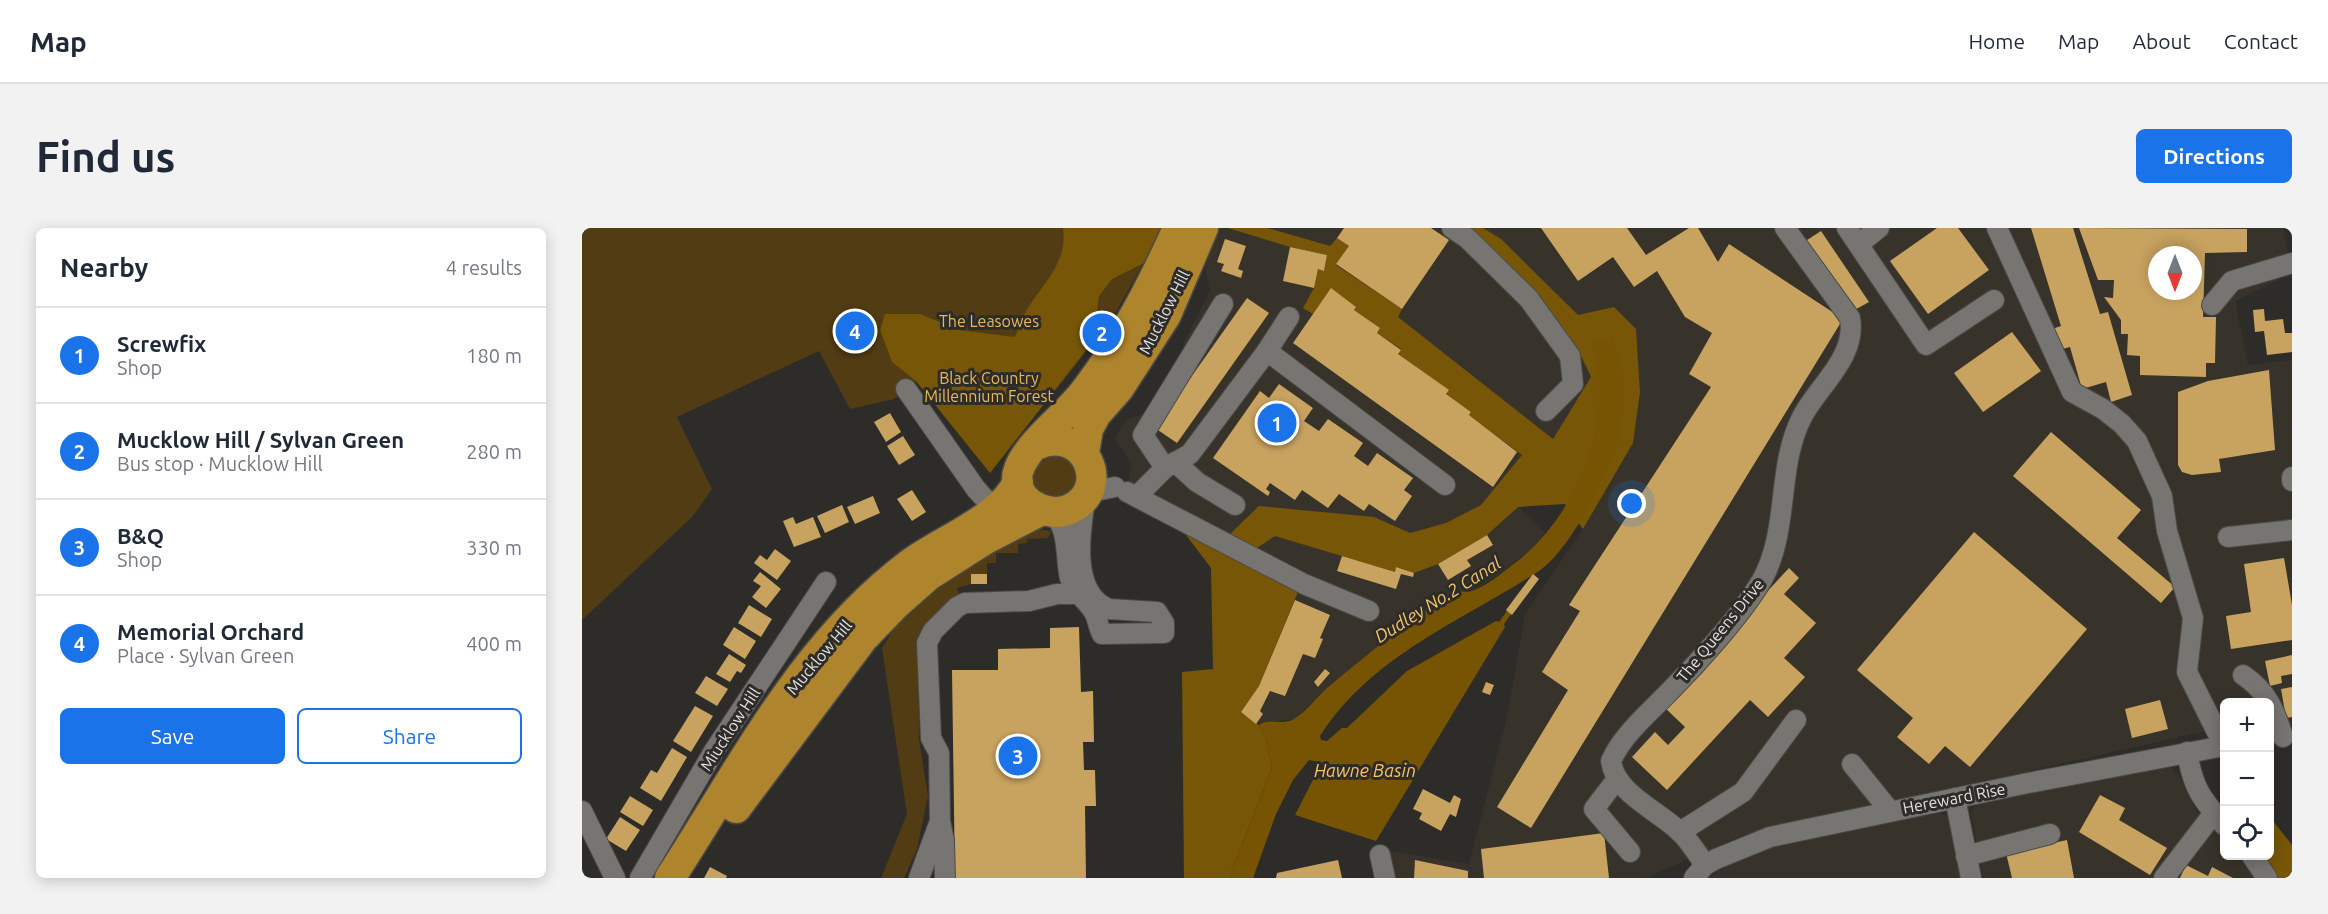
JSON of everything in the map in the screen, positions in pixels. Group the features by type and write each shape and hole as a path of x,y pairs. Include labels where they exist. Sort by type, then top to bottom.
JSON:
{"highway":[{"name":"Mucklow Hill","path":"670,878 776,709 821,652 865,603 910,563 958,533 986,500 1012,495 1018,482 1017,472 1022,460 1085,392 1114,351 1159,271 1178,228"},
{"name":"Mucklow Hill","path":"690,878 724,824 786,740 880,621 929,575 984,540 1045,512 1075,506 1094,478 1088,429 1096,414 1125,380 1166,315 1203,228"},
{"path":"1036,445 1060,440 1094,478"},
{"path":"1018,482 1030,504 1045,512"}],"street":[{"path":"1452,228 1467,238 1529,298 1570,356 1573,384 1546,411"},
{"name":"The Queens Drive","path":"1617,779 1612,774 1611,761 1628,734 1710,646 1763,578 1780,527 1787,457 1795,433 1803,416 1846,352 1852,330 1850,318 1785,228"},
{"path":"1847,228 1926,345 1994,300"},
{"path":"1859,244 1879,228"},
{"path":"1997,228 2072,392 2103,409 2122,424 2137,441 2162,496 2167,531 2193,618 2187,672 2220,738"},
{"path":"2212,305 2232,280 2292,263"},
{"path":"1223,304 1143,435 1170,465 1235,505"},
{"path":"1137,496 1170,465 1190,454 1268,351 1289,317"},
{"path":"1268,351 1445,485"},
{"path":"906,389 986,500"},
{"path":"1045,512 1056,516 1064,533 1067,563 1076,594 1093,610 1102,634 1164,633 1164,623 1157,612 1109,609 1102,606 1086,591 1080,529 1094,478 1137,496 1304,584 1369,610"},
{"path":"2228,537 2292,530"},
{"path":"1048,596 1058,586 1067,563"},
{"name":"Miucklow Hill","path":"640,878 714,751 825,582"},
{"path":"945,878 944,841 940,822 939,753 931,738 928,703 929,637 957,607 964,603 1029,601 1048,596 1076,594"},
{"path":"2243,675 2266,696 2274,707 2281,737"},
{"path":"1680,832 1743,792 1796,720"},
{"name":"Hereward Rise","path":"1699,871 1741,847 1770,837 1890,811 2220,747"},
{"path":"2164,878 2219,819 2195,787 2187,752"},
{"path":"1852,764 1890,811"},
{"path":"1630,852 1594,809 1617,779 1680,832 1699,871"},
{"path":"1955,798 1971,878"},
{"path":"582,811 615,878"},
{"path":"919,878 940,822"},
{"path":"1966,856 2050,834"},
{"path":"1380,855 1384,878"},
{"path":"2255,860 2267,878"}],"shaded area":[{"path":"1215,228 2283,228 2292,273 2235,301 2248,365 2292,360 2292,724 2274,725 2274,698 2220,698 2220,728 1741,836 1645,878 1393,878 1390,851 1469,864 1507,718 1525,614 1583,529 1633,443 1591,377 1514,502 1545,533 1532,549 1495,577 1472,591 1455,592 1391,636 1325,690 1295,719 1256,724 1241,712 1298,592 1197,548 1186,535 1124,498 1132,465 1115,438 1127,419 1144,414 1185,363 1184,342 1210,291 1203,257"},
{"path":"2171,767 2181,779 2197,812 2220,837 2220,860 2241,860 2255,878 1983,878 1971,813 1977,803"},
{"path":"1933,811 1948,816 1960,878 1708,878 1745,855 1809,837"}],"green space":[{"name":"The Leasowes","path":"582,228 1163,228 1112,319 990,473 916,381 894,399 850,409 819,351 677,417 712,489 693,516 582,620"},
{"name":"Black Country Millennium Forest","path":"1063,228 1163,228 1146,262 1112,279 1099,296 1093,341 990,473 916,381 892,362 880,330 885,314 920,314 959,330 1015,337 1026,311 1058,262 1064,240"},
{"path":"1228,228 1267,228 1330,246 1337,238 1349,246 1336,265 1402,309 1398,317 1553,439 1591,377 1567,334 1552,314 1517,278 1461,228 1483,228 1501,239 1578,315 1614,307 1636,329 1640,392 1633,443 1583,529 1565,504 1518,507 1487,535 1438,564 1414,573 1396,567 1395,572 1275,536 1254,550 1228,536 1259,506 1374,517 1410,533 1446,523 1481,505 1522,455 1469,415 1471,412 1446,394 1448,390 1398,354 1401,349 1377,333 1380,328 1354,310 1356,307 1331,289 1313,314 1303,308 1314,288 1318,269 1324,271 1327,255 1290,247"},
{"path":"1054,450 1077,463 1076,495 1038,502 1027,468"},
{"path":"1038,529 1051,531 1048,538 1027,539 1027,543 1018,544 1018,553 996,553 996,563 987,563 987,574 971,584 957,588 960,597 918,642 919,739 928,796 917,849 904,878 881,878 907,814 882,648 904,613 953,573"},
{"path":"1186,535 1206,540 1298,592 1259,686 1241,712 1259,725 1267,740 1272,768 1229,878 1184,878 1182,672 1213,669 1211,568"},
{"path":"2274,822 2292,845 2292,878 2273,878 2262,860 2274,860"}],"water":[{"name":"Hawne Basin","path":"1612,336 1624,379 1623,409 1618,441 1604,478 1573,533 1550,562 1539,571 1392,661 1365,683 1341,708 1320,736 1321,740 1327,741 1342,728 1347,728 1407,671 1496,621 1499,622 1522,590 1526,593 1504,624 1505,627 1376,841 1295,815 1319,768 1319,762 1309,760 1293,780 1276,814 1253,878 1229,878 1272,768 1267,740 1259,725 1294,719 1385,640 1433,605 1454,592 1470,592 1488,583 1534,546 1554,523 1585,467 1594,436 1599,405 1598,374 1592,344"}],"building":[{"path":"1344,228 1431,228 1449,240 1402,309 1336,264 1349,246 1337,238"},
{"path":"1541,228 1627,228 1646,255 1689,228 1698,228 1718,262 1729,244 1843,319 1531,828 1497,807 1568,690 1542,672 1580,611 1569,605 1711,387 1689,374 1712,333 1685,317 1657,271 1634,287 1613,257 1578,281"},
{"path":"1937,228 1958,228 1989,270 1928,314 1890,261"},
{"path":"2031,228 2073,228 2100,314 2108,312 2132,395 2111,402 2106,382 2082,389 2070,347 2058,350 2052,329 2061,326"},
{"path":"2079,228 2247,229 2247,252 2205,253 2203,317 2216,317 2215,363 2206,363 2206,377 2140,375 2140,356 2127,355 2128,334 2121,334 2121,320 2104,297 2113,298 2114,280 2098,280"},
{"path":"1821,231 1869,302 1851,312 1804,242"},
{"path":"1225,239 1246,246 1238,269 1243,271 1241,278 1221,271 1224,264 1217,262"},
{"path":"1290,247 1327,255 1324,271 1318,269 1314,288 1283,281"},
{"path":"1331,288 1356,307 1354,310 1380,328 1377,333 1401,350 1398,354 1449,390 1446,394 1471,412 1469,415 1517,452 1493,487 1293,343"},
{"path":"1247,298 1269,313 1177,443 1155,428"},
{"path":"2264,309 2265,321 2283,319 2285,333 2292,333 2292,352 2267,355 2264,331 2255,332 2253,310"},
{"path":"2012,332 2041,371 1983,412 1954,373"},
{"path":"2269,370 2275,450 2219,459 2221,472 2192,475 2182,472 2178,465 2178,392 2208,381"},
{"path":"1279,384 1313,408 1304,421 1319,431 1328,419 1363,443 1354,456 1368,466 1377,453 1413,478 1404,490 1412,496 1395,521 1369,504 1364,511 1339,494 1328,508 1302,490 1295,500 1270,483 1266,489 1270,492 1268,496 1213,458 1260,391 1269,398"},
{"path":"890,413 901,432 886,442 874,422"},
{"path":"2051,432 2141,510 2117,538 2175,587 2161,603 2013,476"},
{"path":"903,436 915,455 899,465 887,446"},
{"path":"912,490 926,512 912,521 897,499"},
{"path":"873,496 880,513 855,524 847,507"},
{"path":"842,505 849,522 825,533 817,516"},
{"path":"793,517 796,524 813,517 821,537 794,547 783,521"},
{"path":"1974,532 2087,629 1970,767 1945,746 1929,764 1897,737 1913,718 1857,670"},
{"path":"1487,535 1493,545 1467,560 1471,566 1448,580 1438,564"},
{"path":"775,549 791,561 777,580 754,563 760,555 767,560"},
{"path":"1342,556 1395,572 1396,567 1414,573 1413,577 1401,574 1396,589 1337,571"},
{"path":"2284,558 2292,605 2292,640 2231,649 2226,616 2251,612 2244,564"},
{"path":"1789,568 1799,578 1784,594 1816,623 1784,658 1805,677 1768,717 1750,700 1667,790 1632,757 1655,732 1668,745 1685,727 1662,705"},
{"path":"760,572 781,589 766,608 752,597 761,586 753,581"},
{"path":"971,574 987,574 987,584 971,584"},
{"path":"1533,574 1539,579 1512,615 1506,610"},
{"path":"1295,600 1330,615 1320,638 1323,639 1315,658 1303,654 1285,696 1270,691 1260,711 1263,714 1256,724 1241,712 1259,686"},
{"path":"749,605 772,619 761,637 738,623"},
{"path":"734,627 756,641 745,659 723,645"},
{"path":"1079,627 1081,692 1093,691 1094,742 1083,742 1084,770 1095,770 1096,806 1085,806 1086,878 955,878 952,670 998,670 998,649 1050,648 1050,628"},
{"path":"729,654 746,665 741,673 737,671 730,682 716,674"},
{"path":"2292,655 2292,674 2281,676 2282,683 2270,686 2265,661"},
{"path":"1325,669 1330,673 1318,687 1314,682"},
{"path":"706,676 728,689 717,706 695,693"},
{"path":"1486,682 1494,685 1490,695 1482,692"},
{"path":"2292,687 2292,717 2286,718 2281,689"},
{"path":"2160,700 2168,729 2132,738 2125,709"},
{"path":"695,706 713,716 691,752 673,741"},
{"path":"672,748 687,757 661,801 640,788 651,770 657,773"},
{"path":"1423,789 1450,803 1454,795 1461,799 1456,817 1450,814 1441,831 1419,819 1422,813 1413,809"},
{"path":"2100,795 2125,808 2119,820 2167,848 2150,875 2079,832"},
{"path":"630,796 653,810 643,826 620,812"},
{"path":"620,817 640,830 626,851 606,839"},
{"path":"1604,833 1609,878 1484,878 1481,849"},
{"path":"2067,840 2074,878 2012,878 2006,853"},
{"path":"1338,860 1342,878 1276,878 1277,873"},
{"path":"1415,860 1468,871 1468,878 1414,878"},
{"path":"2186,865 2208,876 2212,867 2233,878 2180,878"},
{"path":"710,867 727,876 726,878 704,878"}],"place":[{"name":"Memorial Orchard","path":"855,331"},
{"name":"Mucklow Hill / Sylvan Green","path":"1102,333"},
{"name":"Screwfix","path":"1277,423"},
{"name":"B&Q","path":"1018,756"}],"water label":[{"name":"Dudley No.2 Canal","path":"1438,600"}]}
